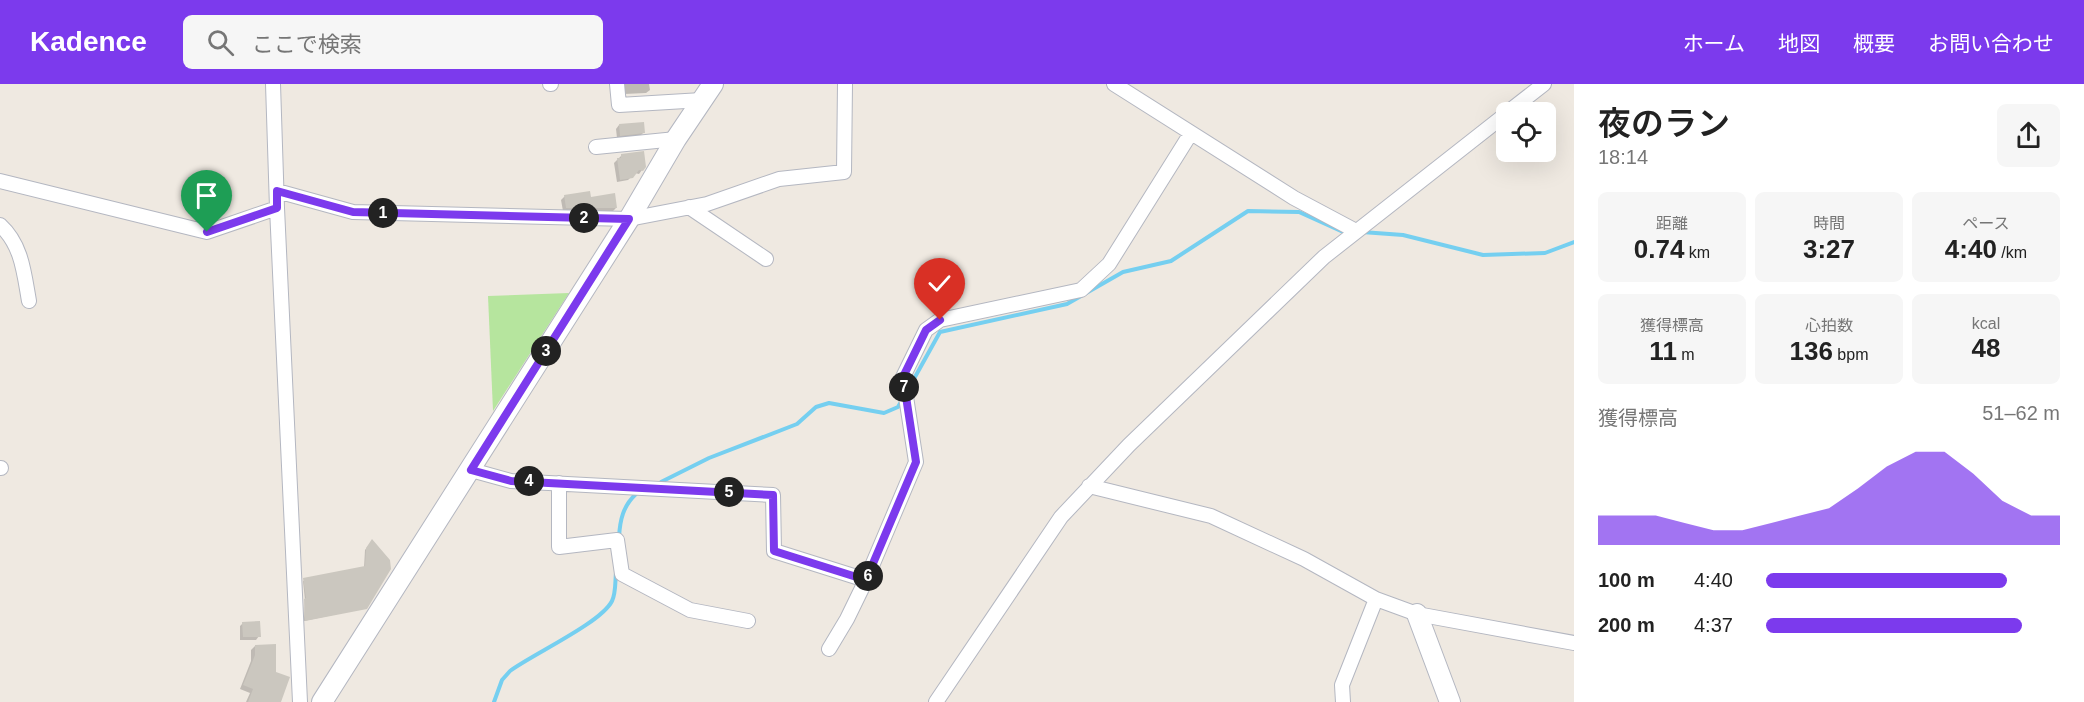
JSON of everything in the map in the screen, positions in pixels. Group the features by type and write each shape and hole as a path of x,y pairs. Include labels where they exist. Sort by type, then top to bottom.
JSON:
{"street":[{"path":"273,84 300,702"},
{"path":"617,84 618,105 708,92"},
{"path":"277,191 353,212 629,219 707,204 779,179 844,172 846,84"},
{"path":"1114,84 1294,198 1356,231"},
{"path":"1521,102 1544,84"},
{"path":"322,702 629,219 676,139 708,92"},
{"path":"936,702 1061,517 1089,486 1324,257 1496,122"},
{"path":"829,649 866,580 916,462 903,377 926,330 940,320 1081,290 1109,264 1191,133"},
{"path":"596,147 676,139"},
{"path":"0,181 207,232 277,208"},
{"path":"689,207 766,260"},
{"path":"0,225 9,233 21,257 29,301"},
{"path":"471,470 511,481 773,495 774,551 866,580"},
{"path":"559,483 559,548 616,540 622,574 690,610 748,621"},
{"path":"1089,486 1210,516 1304,559 1376,599 1417,614 1574,643"},
{"path":"1343,702 1342,685 1376,599"},
{"path":"1417,614 1450,702"}],"green space":[{"path":"569,293 493,411 488,296"}],"building":[{"path":"644,122 645,133 620,136 619,124"},
{"path":"644,151 646,167 643,171 639,170 633,178 620,180 617,158 621,158 621,154"},
{"path":"590,191 591,197 615,193 617,208 566,208 564,195"},
{"path":"372,539 390,560 391,569 367,609 305,621 304,599 306,598 303,578 365,566 366,548"},
{"path":"260,621 261,637 243,637 242,622"},
{"path":"276,644 276,672 290,677 281,702 248,702 253,689 243,685 255,655 255,645"}],"waterway":[{"path":"910,386 940,332 1067,304 1123,272 1171,261 1248,211 1299,212 1346,232"},
{"path":"1362,232 1403,235 1483,255 1545,253 1574,242"},
{"path":"661,482 709,458 797,424 816,407 829,403 884,413 898,407 902,400"},
{"path":"619,537 623,514 628,503 636,494"},
{"path":"494,702 502,680 510,671 581,628 605,610 613,598 616,573"}],"route":[{"path":"207,232 277,208 277,191 353,212 629,219 471,470 511,481 773,495 774,551 866,580 916,462 903,377 926,330 940,320"}]}
